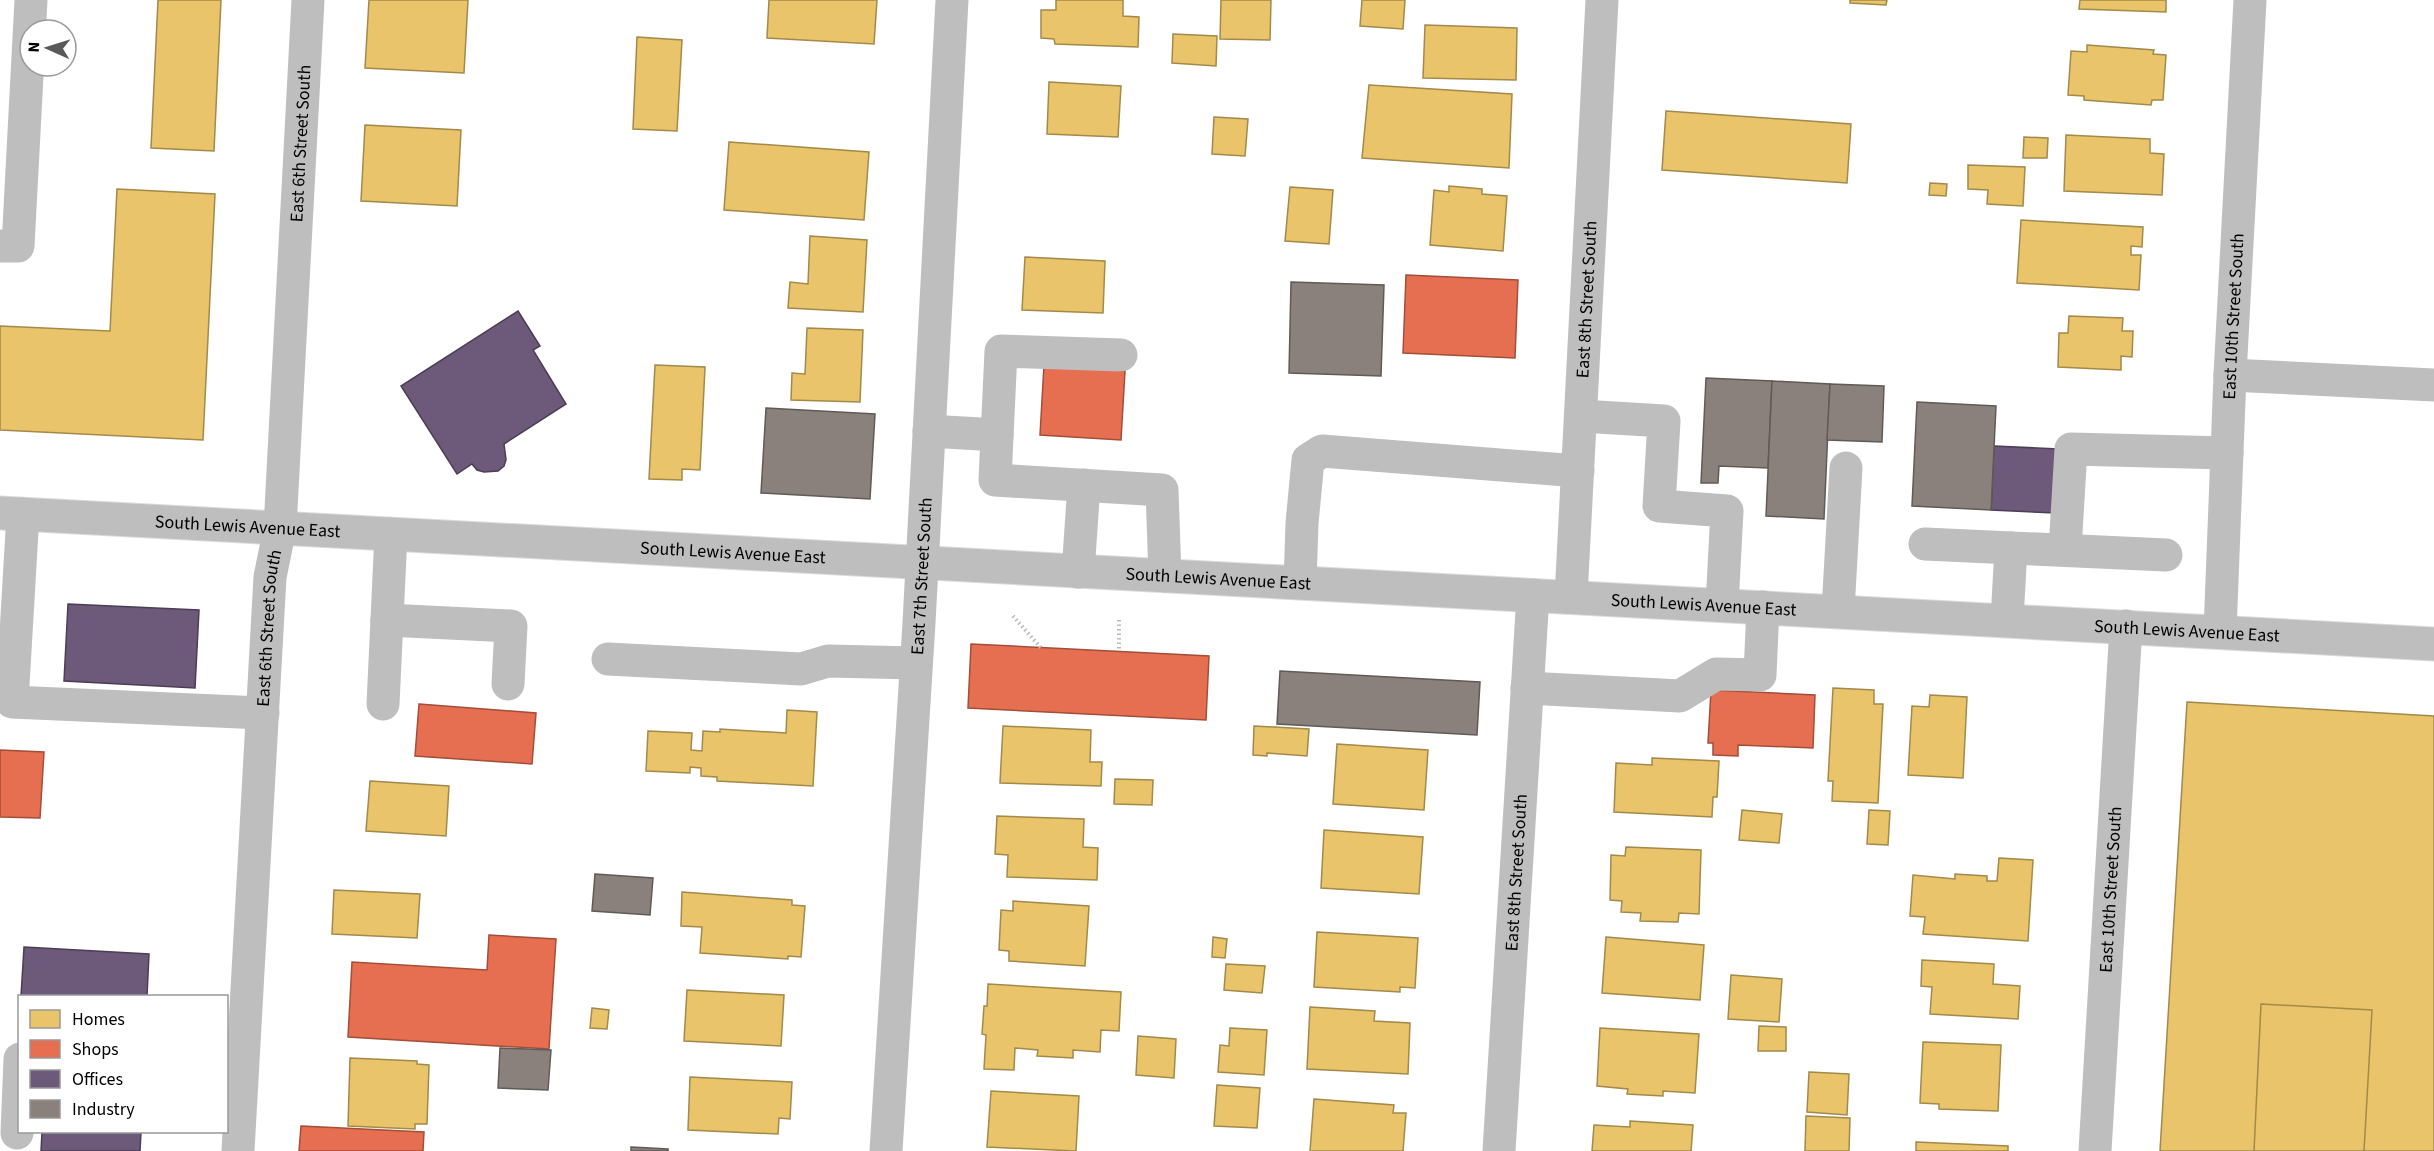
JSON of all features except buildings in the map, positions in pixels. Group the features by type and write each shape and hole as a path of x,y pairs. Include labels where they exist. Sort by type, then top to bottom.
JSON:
{"street":[{"path":"0,246 18,246 31,0"},
{"name":"East 6th Street South","path":"238,1151 236,1044 262,713 270,577 280,528 308,0"},
{"name":"East 7th Street South","path":"886,1151 922,564 952,0"},
{"name":"East 8th Street South","path":"1571,597 1602,0"},
{"name":"East 10th Street South","path":"2220,632 2230,375 2250,0"},
{"path":"1121,355 1001,351 995,480 1162,490 1165,576"},
{"path":"2230,375 2434,385"},
{"path":"1581,416 1664,421 1659,506 1727,511 1722,605"},
{"path":"929,431 997,435"},
{"path":"2065,550 2071,448 2227,453"},
{"path":"1300,583 1308,460 1322,452 1578,471"},
{"path":"1838,611 1846,468"},
{"path":"1078,572 1084,485"},
{"path":"11,514 12,702 262,713"},
{"name":"South Lewis Avenue East","path":"11,514 2434,644"},
{"path":"384,704 391,534"},
{"path":"1925,544 2166,555"},
{"path":"2007,620 2011,548"},
{"name":"East 8th Street South","path":"1499,1151 1533,595"},
{"path":"1527,688 1680,696 1716,674 1760,675 1763,607"},
{"path":"387,620 511,626 508,684"},
{"name":"East 10th Street South","path":"2095,1151 2127,626"},
{"path":"608,659 801,669 828,661 916,663"},
{"path":"17,1133 18,1108"}],"path":[{"path":"1013,616 1041,648"},
{"path":"1119,620 1119,651"}]}
